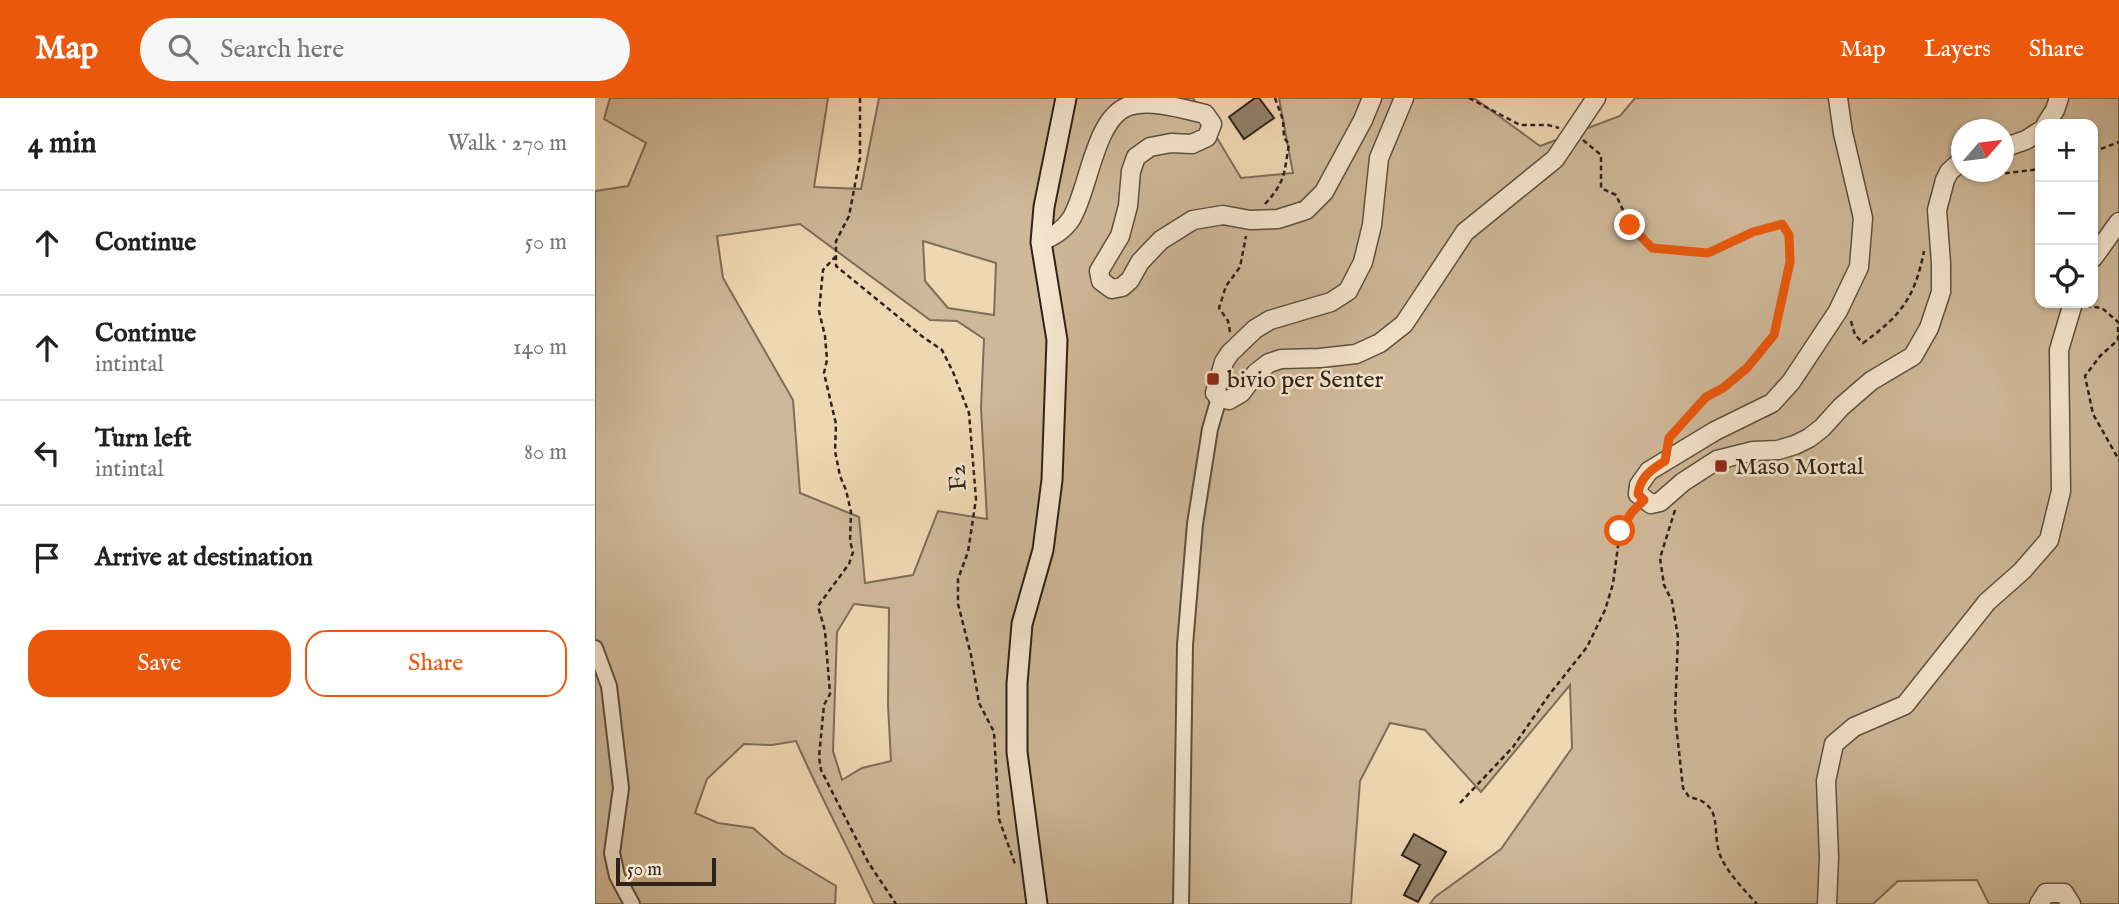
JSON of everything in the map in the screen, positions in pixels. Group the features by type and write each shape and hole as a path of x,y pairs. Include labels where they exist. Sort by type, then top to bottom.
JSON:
{"main road":[{"path":"1037,904 1017,752 1017,684 1022,624 1043,550 1052,480 1057,340 1041,242 1044,207 1066,98"}],"street":[{"path":"1041,242 1060,232 1072,217 1098,144 1110,119 1129,106 1157,104 1205,114 1212,124 1207,137 1192,144 1171,143 1150,147 1136,157 1131,171 1128,206 1120,236 1098,271 1101,281 1112,289 1122,287 1130,280 1140,262 1161,240 1193,220 1223,215 1250,220 1278,219 1306,210 1324,192 1373,98"},
{"path":"1404,98 1379,158 1372,225 1363,262 1348,290 1331,302 1270,320 1255,329 1224,362 1215,393 1219,398 1229,400 1241,393 1256,373 1269,363 1281,359 1356,354 1380,343 1404,324 1465,232 1555,159 1595,98"},
{"path":"1837,98 1863,218 1859,267 1842,302 1791,382 1772,403 1715,431 1649,471 1639,485 1638,494 1644,500 1651,504 1660,502 1683,482 1717,460 1752,451 1778,450 1809,438 1871,381 1913,356 1929,328 1941,292 1937,210 1945,180 1951,172"},
{"path":"2049,119 2059,98"},
{"path":"2014,145 2035,134"},
{"path":"2098,251 2119,222"},
{"path":"1827,904 1829,857 1826,781 1834,744 1854,727 1905,705 1987,602 2022,571 2049,540 2061,491 2059,350 2072,308"},
{"path":"1181,904 1185,645 1195,524 1210,429 1219,398"},
{"path":"595,648 610,686 621,788 612,853 617,876 632,904"},
{"path":"2039,904 2046,893 2064,892 2071,904"}],"path":[{"path":"860,98 860,158 849,216 837,241 836,258 823,270 819,311 827,360 824,373 836,424 835,451 851,512 850,541 853,552 849,564 818,606 825,631 830,694 824,705 819,757 821,770 843,816 868,862 896,904"},
{"path":"1469,98 1520,125 1548,125 1573,132 1601,155 1601,188 1616,195 1630,225 1652,248 1708,253 1753,232 1782,224 1789,235 1790,262 1774,335 1747,368 1723,388 1706,397 1669,438 1665,461"},
{"path":"2098,150 2119,142"},
{"path":"2014,173 2035,170"},
{"path":"1850,319 1855,335 1863,343 1889,325 1915,288 1924,240"},
{"name":"F2","path":"837,253 836,266 942,350 969,413 977,499 968,552 958,579 958,604 971,655 979,704 994,732 999,819 1017,872"},
{"path":"2098,307 2118,322 2118,341 2100,356 2085,376 2093,414 2119,460"},
{"path":"1460,803 1513,747 1587,647 1605,610 1613,584 1620,531 1632,512 1644,500"},
{"path":"1675,509 1660,558 1664,585 1672,601 1678,638 1675,715 1683,788 1689,797 1710,807 1717,822 1720,855 1757,904"}],"shaded area":[{"path":"610,98 828,98 814,187 861,189 879,98 1193,98 1241,178 1293,173 1279,98 1474,98 1540,146 1620,116 1635,98 2119,98 2119,904 1989,904 1977,880 1898,881 1873,904 1430,904 1435,897 1501,849 1572,748 1570,685 1481,792 1425,730 1390,723 1360,781 1351,904 874,904 796,741 772,745 744,744 707,779 695,813 718,823 753,828 783,854 836,886 835,904 595,904 595,191 628,186 646,143 604,119","holes":["800,224 930,320 957,321 984,339 981,408 987,519 938,511 913,575 865,583 859,517 800,493 793,400 723,278 717,236","923,241 996,263 994,315 948,308 925,281","854,604 889,608 888,705 891,761 862,768 842,780 833,751 837,632"]}],"building":[{"path":"1255,98 1259,98 1274,118 1244,139 1229,117"},
{"path":"1414,834 1446,852 1418,902 1404,895 1420,865 1402,855"}],"place":[{"name":"bivio per Senter","path":"1213,379"},
{"name":"Maso Mortal","path":"1721,466"}],"route":[{"path":"1620,531 1632,512 1644,500 1638,494 1639,485 1649,471 1665,461 1669,438 1706,397 1723,388 1747,368 1774,335 1790,262 1789,235 1782,224 1753,232 1708,253 1652,248 1630,225"}]}
